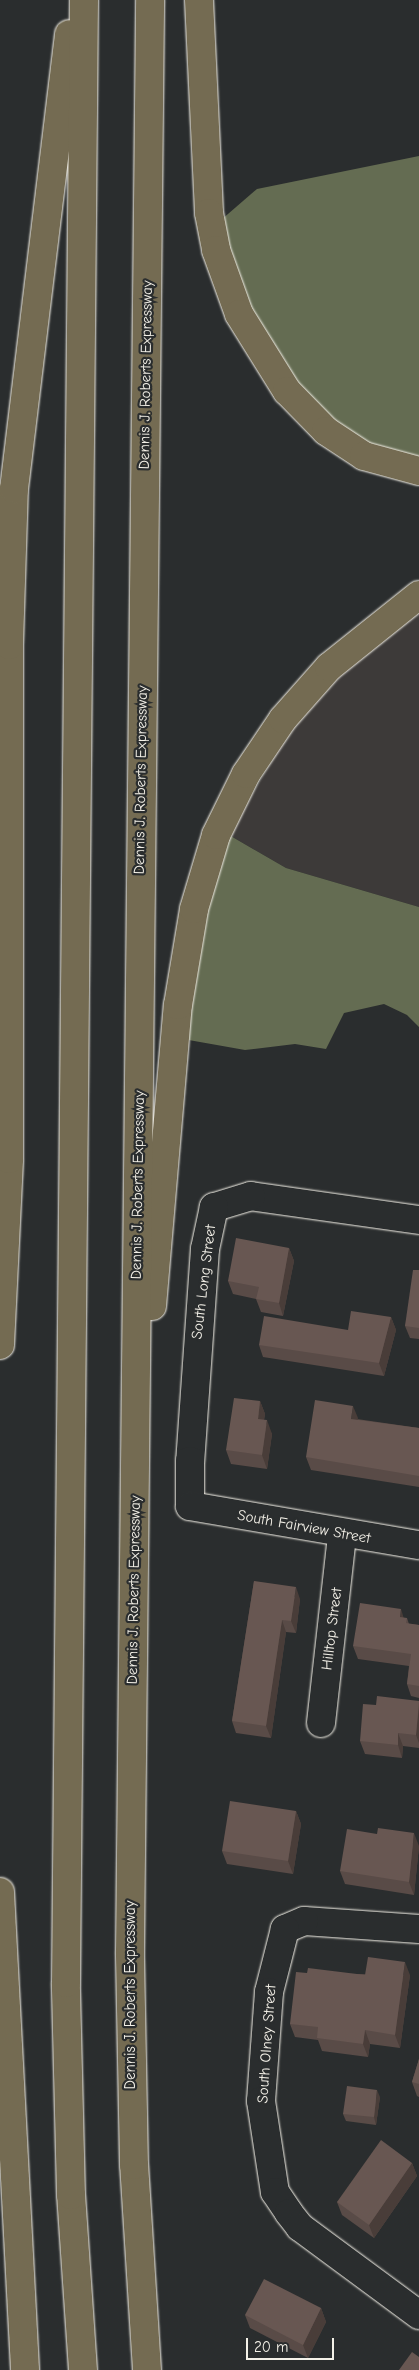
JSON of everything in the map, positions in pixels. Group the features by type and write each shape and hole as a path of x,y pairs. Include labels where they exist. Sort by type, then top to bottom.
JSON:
{"highway":[{"path":"0,1344 8,1226 9,645 14,489 31,321 73,0"},
{"path":"83,2370 71,2196 66,1973 84,0"},
{"name":"Dennis J. Roberts Expressway","path":"147,2370 130,2057 150,0"},
{"path":"199,0 208,213 216,250 239,314 287,391 326,431 364,456 419,471"},
{"path":"135,1472 178,1004 204,871 229,804 283,719 329,667 419,596"},
{"path":"0,1892 25,2370"}],"street":[{"name":"South Long Street","path":"190,1506 197,1339 214,1207 251,1196 419,1220"},
{"name":"South Fairview Street","path":"190,1506 342,1535 419,1545"},
{"name":"Hilltop Street","path":"321,1723 342,1535"},
{"name":"South Olney Street","path":"419,1929 357,1923 292,1924 280,1943 269,1992 261,2101 275,2192 300,2227 419,2315"}],"shaded area":[{"path":"419,603 419,907 286,868 229,835 286,736 346,663"}],"green space":[{"path":"419,156 419,464 367,449 315,412 254,326 221,220 257,189"},
{"path":"229,835 286,868 419,907 419,1027 407,1015 384,1004 344,1013 326,1049 295,1044 245,1050 183,1039 191,969"}],"building":[{"path":"236,1238 289,1248 279,1303 256,1299 259,1287 228,1281"},
{"path":"413,1270 419,1270 419,1328 405,1326"},
{"path":"351,1311 391,1317 379,1363 259,1345 264,1316 348,1330"},
{"path":"234,1398 260,1401 258,1419 267,1420 262,1455 226,1450"},
{"path":"315,1400 353,1406 351,1419 419,1428 419,1476 306,1457"},
{"path":"254,1581 296,1587 291,1621 282,1620 266,1726 232,1721"},
{"path":"360,1603 401,1609 400,1617 407,1618 406,1623 419,1625 419,1686 407,1684 411,1654 353,1646"},
{"path":"377,1696 419,1701 416,1735 398,1733 398,1745 360,1741 363,1704 376,1705"},
{"path":"230,1801 296,1811 288,1861 222,1851"},
{"path":"378,1828 414,1833 409,1882 340,1871 347,1829 377,1834"},
{"path":"368,1957 405,1962 395,2035 365,2030 363,2044 317,2038 318,2027 290,2024 296,1972 307,1973 308,1968 365,1975"},
{"path":"419,2059 419,2084 412,2082"},
{"path":"347,2086 377,2090 374,2117 343,2114"},
{"path":"381,2140 412,2163 369,2225 337,2202"},
{"path":"264,2279 321,2308 303,2345 245,2315"},
{"path":"412,2352 419,2357 419,2370 399,2370"}]}
